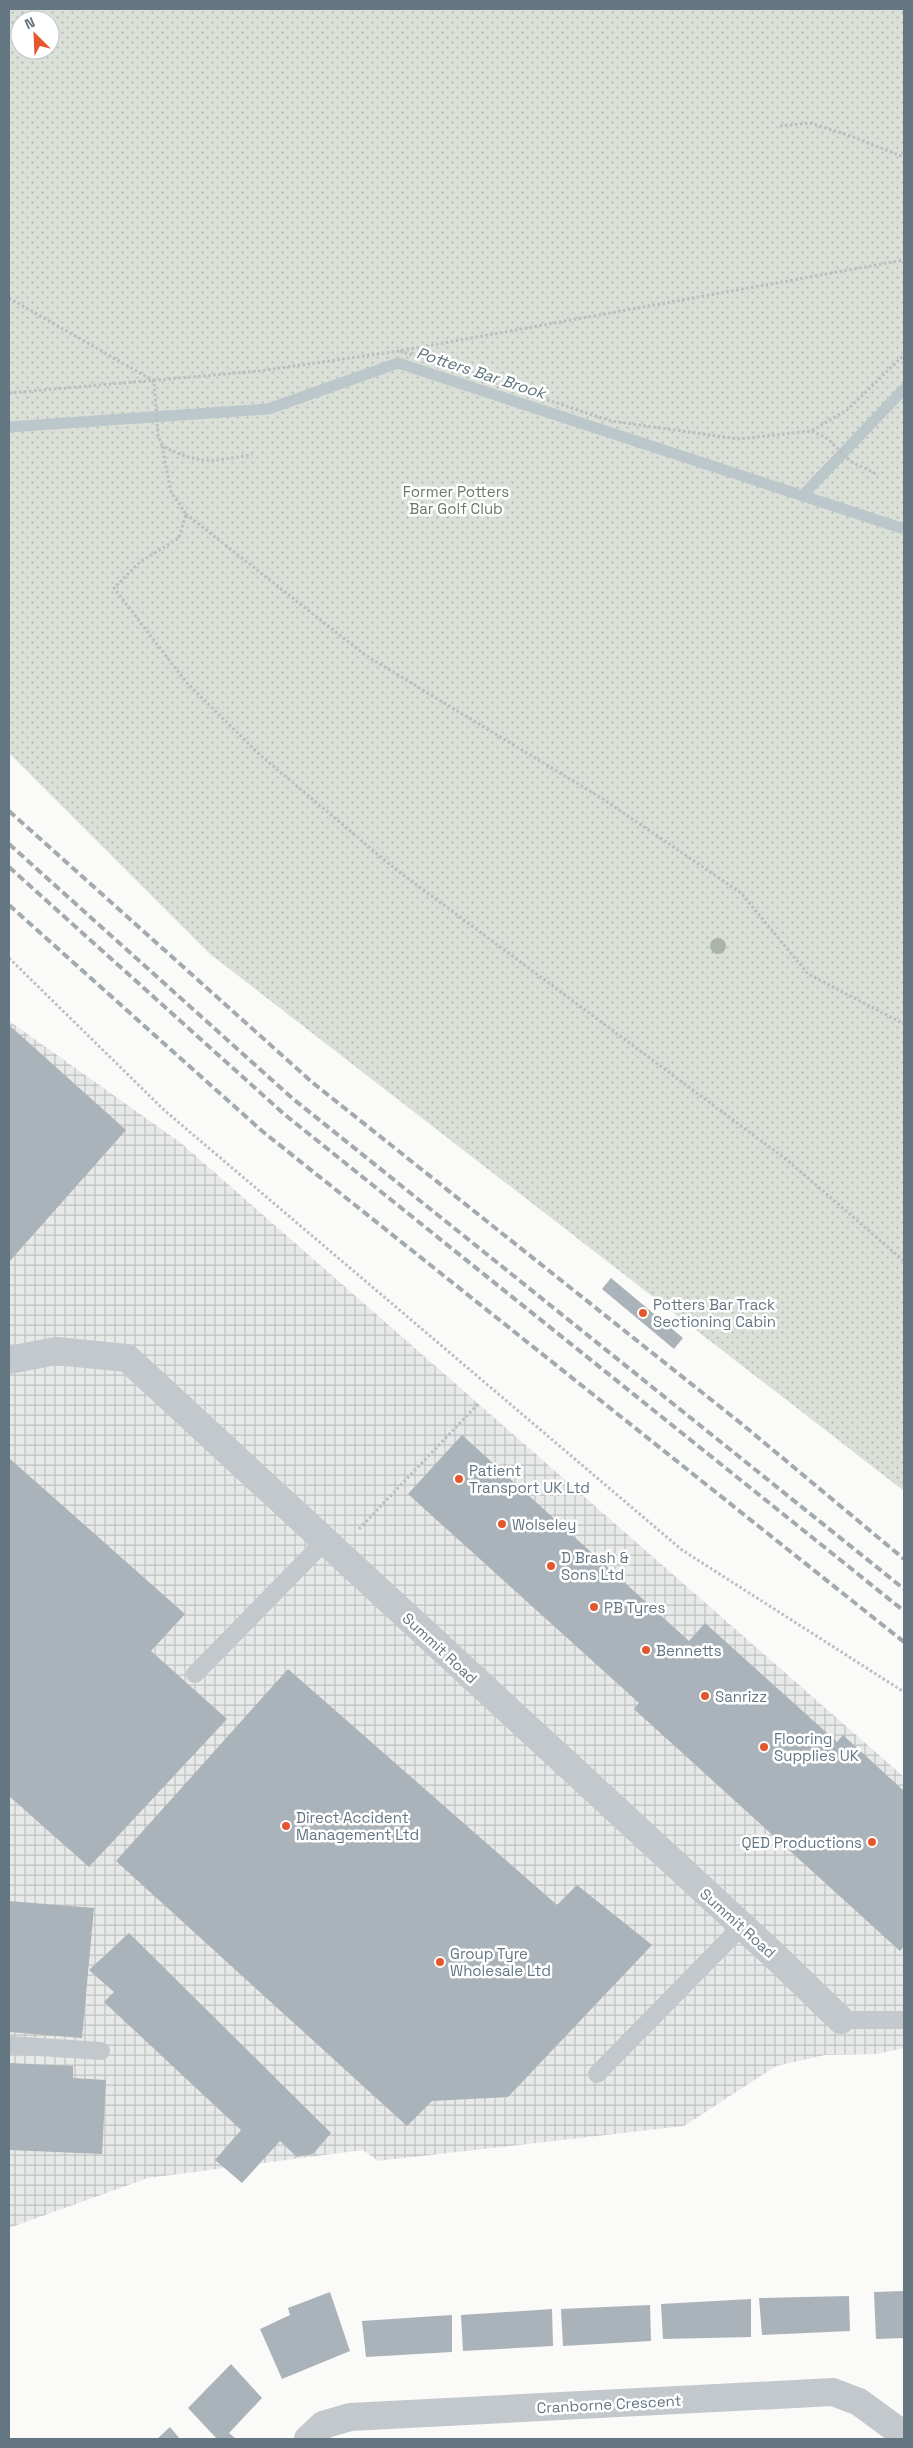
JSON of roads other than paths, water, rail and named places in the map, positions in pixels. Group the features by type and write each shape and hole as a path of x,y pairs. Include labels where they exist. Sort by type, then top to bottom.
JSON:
{"street":[{"name":"Summit Road","path":"9,1360 56,1351 127,1358 742,1926 841,2020"},
{"name":"Cranborne Crescent","path":"308,2439 323,2425 350,2417 834,2392 859,2402 904,2435"}],"lane":[{"path":"195,1674 330,1547"},
{"path":"597,2074 742,1926"},
{"path":"841,2020 904,2020"},
{"path":"9,2045 101,2051"}],"waterway":[{"name":"Potters Bar Brook","path":"9,427 268,409 398,363 904,529"},
{"path":"802,496 904,389"}],"railway":[{"path":"9,811 313,1083 743,1425 904,1559"},
{"path":"9,844 292,1098 904,1589"},
{"path":"9,867 284,1114 904,1611"},
{"path":"9,905 262,1131 904,1642"}],"place":[{"name":"Potters Bar Track Sectioning Cabin","path":"643,1313"},
{"name":"Patient Transport UK Ltd","path":"459,1479"},
{"name":"Wolseley","path":"502,1524"},
{"name":"D Brash & Sons Ltd","path":"551,1566"},
{"name":"PB Tyres","path":"594,1607"},
{"name":"Bennetts","path":"646,1650"},
{"name":"Sanrizz","path":"705,1696"},
{"name":"Flooring Supplies UK","path":"764,1747"},
{"name":"Direct Accident Management Ltd","path":"286,1826"},
{"name":"QED Productions","path":"872,1842"},
{"name":"Group Tyre Wholesale Ltd","path":"440,1962"}],"park label":[{"name":"Former Potters Bar Golf Club","path":"456,500"}]}
